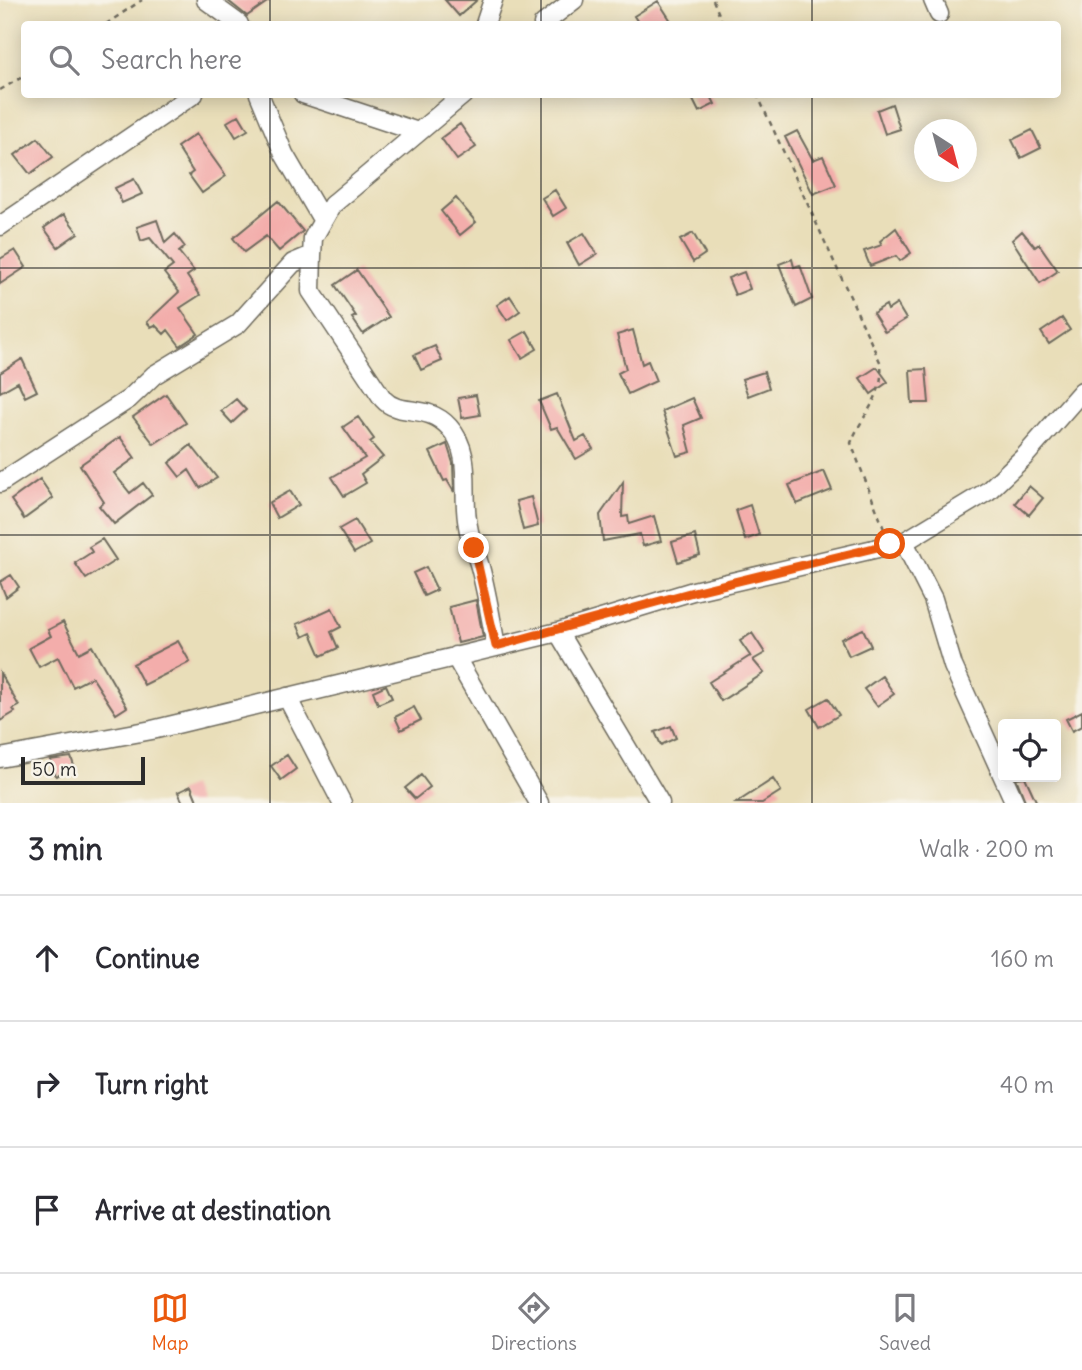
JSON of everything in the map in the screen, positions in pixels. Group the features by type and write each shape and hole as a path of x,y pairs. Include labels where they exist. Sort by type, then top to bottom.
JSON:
{"street":[{"path":"206,0 220,21"},
{"path":"206,0 235,21"},
{"path":"486,21 493,0"},
{"path":"547,21 574,0"},
{"path":"0,226 188,98"},
{"path":"261,98 284,154 323,221"},
{"path":"315,98 418,132"},
{"path":"459,98 332,205 313,238 311,291 383,399 396,409 422,410 436,416 459,440 464,458 467,520 496,646"},
{"path":"0,483 129,399 154,375 237,324 293,263 312,255"},
{"path":"0,758 152,730 558,632 693,592 897,543 988,491 1024,457 1082,391"},
{"path":"897,543 933,599 953,666 1015,803"},
{"path":"558,632 660,803"},
{"path":"455,656 539,803"},
{"path":"287,697 342,803"}],"path":[{"path":"110,21 142,0"},
{"path":"713,0 722,21"},
{"path":"0,90 21,78"},
{"path":"759,98 881,364 883,380 877,401 851,443 897,543"}],"building":[{"path":"227,0 270,0 247,16"},
{"path":"445,0 477,0 459,16"},
{"path":"658,1 671,21 637,21 634,16"},
{"path":"692,98 712,98 715,104 699,112"},
{"path":"892,104 900,129 885,134 877,110"},
{"path":"239,115 248,130 236,137 227,122"},
{"path":"460,124 476,147 457,160 441,138"},
{"path":"1032,130 1041,148 1021,158 1012,140"},
{"path":"797,131 813,160 823,156 836,185 813,194 785,137"},
{"path":"196,134 226,176 202,193 189,175 193,172 177,147"},
{"path":"38,138 53,157 30,174 15,155"},
{"path":"134,179 142,194 122,203 115,188"},
{"path":"555,190 566,208 553,216 542,198"},
{"path":"456,198 476,222 460,235 441,211"},
{"path":"278,201 303,231 279,251 266,236 244,252 233,238"},
{"path":"64,214 78,233 58,247 44,228"},
{"path":"157,220 165,243 175,234 185,247 179,252 194,271 187,276 200,295 180,308 198,334 180,346 168,330 164,334 155,325 151,327 147,322 179,292 164,273 173,266 150,238 141,241 137,227"},
{"path":"896,228 911,253 900,261 896,256 870,266 864,251 882,245 880,241"},
{"path":"1022,231 1035,247 1039,244 1058,271 1040,283 1012,240"},
{"path":"584,233 597,254 579,265 567,243"},
{"path":"693,233 705,254 693,262 680,240"},
{"path":"15,250 26,267 0,284 0,259"},
{"path":"792,259 794,267 800,265 812,299 796,307 779,264"},
{"path":"357,270 389,317 363,334 352,318 356,316 335,285"},
{"path":"744,272 750,289 735,295 728,278"},
{"path":"510,296 520,311 507,320 497,305"},
{"path":"897,304 906,319 885,332 873,313 886,305 888,310"},
{"path":"1062,318 1070,330 1049,344 1041,332"},
{"path":"633,330 642,364 648,361 656,381 628,394 618,373 626,369 617,335"},
{"path":"527,331 537,349 522,358 511,340"},
{"path":"435,346 442,361 421,370 414,355"},
{"path":"22,359 37,391 25,397 18,382 0,392 0,373"},
{"path":"877,367 888,382 871,394 860,378"},
{"path":"926,369 929,403 912,403 910,370"},
{"path":"764,372 769,388 748,396 742,379"},
{"path":"166,394 186,423 154,444 133,417"},
{"path":"557,394 576,441 585,436 593,449 576,459 557,427 551,429 539,401"},
{"path":"476,395 480,415 462,418 458,398"},
{"path":"692,398 701,418 684,425 691,452 677,456 662,411"},
{"path":"236,399 246,410 232,423 221,411"},
{"path":"358,417 374,439 370,442 383,457 361,474 366,483 344,496 332,477 365,458 343,427"},
{"path":"120,437 135,458 114,473 130,493 143,483 152,495 114,524 99,506 104,502 80,465"},
{"path":"447,444 453,463 454,492 447,480 444,481 430,452"},
{"path":"191,445 217,478 200,488 189,470 180,477 169,463"},
{"path":"824,471 832,490 797,504 789,485"},
{"path":"40,479 53,498 24,519 11,500"},
{"path":"623,482 622,517 628,516 629,524 654,516 661,541 643,546 640,534 603,541 600,515"},
{"path":"1029,486 1043,498 1029,515 1015,503"},
{"path":"290,491 299,505 277,518 269,503"},
{"path":"531,497 538,526 523,530 516,501"},
{"path":"750,505 759,535 745,540 736,510"},
{"path":"355,520 370,544 354,553 339,529"},
{"path":"695,535 700,555 678,562 672,542"},
{"path":"102,539 116,560 86,579 75,563 92,552 89,547"},
{"path":"426,567 437,590 424,596 413,573"},
{"path":"11,575 19,587 6,597 0,582"},
{"path":"476,600 483,637 458,643 449,607"},
{"path":"332,608 341,627 331,632 338,648 321,656 311,633 303,637 297,624"},
{"path":"63,622 79,653 92,646 127,707 116,714 92,677 73,687 58,657 39,667 29,648 51,636 48,630"},
{"path":"863,629 871,646 849,656 841,639"},
{"path":"752,633 765,653 753,660 764,673 721,701 709,682 751,657 740,641"},
{"path":"178,641 190,662 144,685 133,664"},
{"path":"0,673 19,706 13,709 15,712 0,721"},
{"path":"882,676 894,694 877,706 864,689"},
{"path":"386,685 392,698 378,704 373,691"},
{"path":"828,698 839,715 819,727 809,709"},
{"path":"414,707 421,720 401,730 395,717"},
{"path":"1082,711 1082,726 1072,731 1066,719"},
{"path":"671,726 676,738 661,745 655,732"},
{"path":"287,755 296,769 281,780 271,766"},
{"path":"71,757 75,769 56,776 50,760"},
{"path":"421,775 430,787 415,799 405,788"},
{"path":"773,779 781,791 762,803 736,803"},
{"path":"1018,782 1027,782 1037,803 1026,803"},
{"path":"191,786 198,803 183,803 178,792"}],"route":[{"path":"474,548 496,646 558,632 693,592 890,544"}]}
